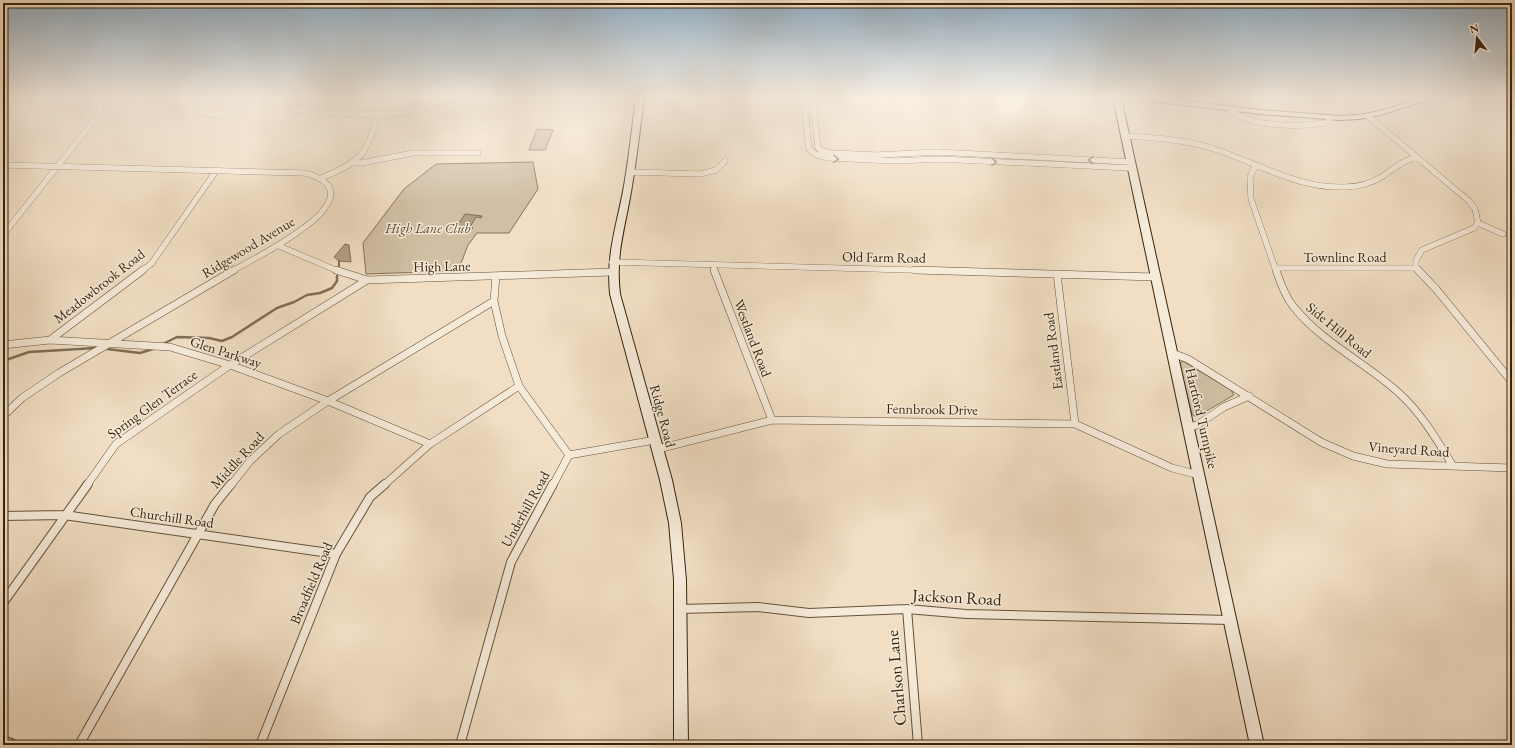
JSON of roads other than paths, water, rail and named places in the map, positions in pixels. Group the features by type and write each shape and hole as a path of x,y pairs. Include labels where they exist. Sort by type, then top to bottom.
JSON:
{"main road":[{"name":"Ridge Road","path":"635,133 630,172 612,267 615,294 656,445 675,523 679,553 681,609 681,745"},
{"name":"Hartford Turnpike","path":"1123,133 1189,427 1257,745"},
{"path":"3,743 9,745"}],"street":[{"path":"3,235 84,133"},
{"path":"3,165 305,173 321,178 353,163 366,150 370,143 372,133"},
{"path":"807,133 808,145 813,153 877,155 928,152 1130,165"},
{"path":"815,133 820,153 829,158 872,161 928,159 1130,165"},
{"path":"1388,133 1473,205 1478,215 1478,223 1474,228 1422,250 1416,260 1416,268 1436,289 1512,382"},
{"path":"1124,136 1194,143 1301,181 1329,186 1344,187 1372,182 1400,162 1409,158 1417,157"},
{"path":"928,152 928,159"},
{"path":"353,163 361,163 413,153 478,153"},
{"path":"966,154 968,161"},
{"path":"630,172 700,174 716,170 725,161"},
{"name":"Side Hill Road","path":"1256,165 1252,170 1249,190 1284,294 1301,316 1324,336 1398,392 1414,407 1431,430 1453,466"},
{"name":"Meadowbrook Road","path":"50,340 151,264 216,171"},
{"name":"Ridgewood Avenue","path":"3,416 11,406 60,372 279,246 326,208 330,200 330,189 328,184 321,178"},
{"path":"1478,223 1503,234"},
{"name":"High Lane","path":"279,246 347,275 367,280 496,276 612,267"},
{"name":"Old Farm Road","path":"612,267 712,264 1155,277"},
{"name":"Westland Road","path":"712,264 772,420"},
{"name":"Townline Road","path":"1275,268 1416,268"},
{"name":"Eastland Road","path":"1057,274 1075,424"},
{"path":"496,276 494,301 502,336 519,386 569,455"},
{"name":"Spring Glen Terrace","path":"3,603 64,515 116,444 230,365 367,280"},
{"name":"Middle Road","path":"79,745 215,504 250,461 279,434 328,401 494,301"},
{"name":"Glen Parkway","path":"3,345 50,340 170,348 230,365 328,401 430,444"},
{"name":"Vineyard Road","path":"1172,353 1188,359 1321,442 1350,456 1387,464 1512,468"},
{"name":"Broadfield Road","path":"260,745 336,554 370,497 430,444 519,386"},
{"path":"1189,427 1197,425 1224,407 1249,396"},
{"name":"Fennbrook Drive","path":"569,455 656,445 772,420 1075,424 1172,468 1199,475"},
{"name":"Underhill Road","path":"460,745 511,562 569,455"},
{"name":"Churchill Road","path":"3,516 64,515 336,554"},
{"name":"Jackson Road","path":"681,609 758,607 808,613 906,609 966,614 1231,620"},
{"name":"Charlson Lane","path":"906,609 918,745"}],"waterway":[{"path":"339,261 339,266"},
{"path":"163,344 177,337 209,338 222,341 232,337 277,308 294,302 307,295 320,293 332,288 337,281 337,276"},
{"path":"3,361 29,352 96,348"},
{"path":"107,349 140,353 153,349"}],"park label":[{"name":"High Lane Club","path":"428,228"}]}
